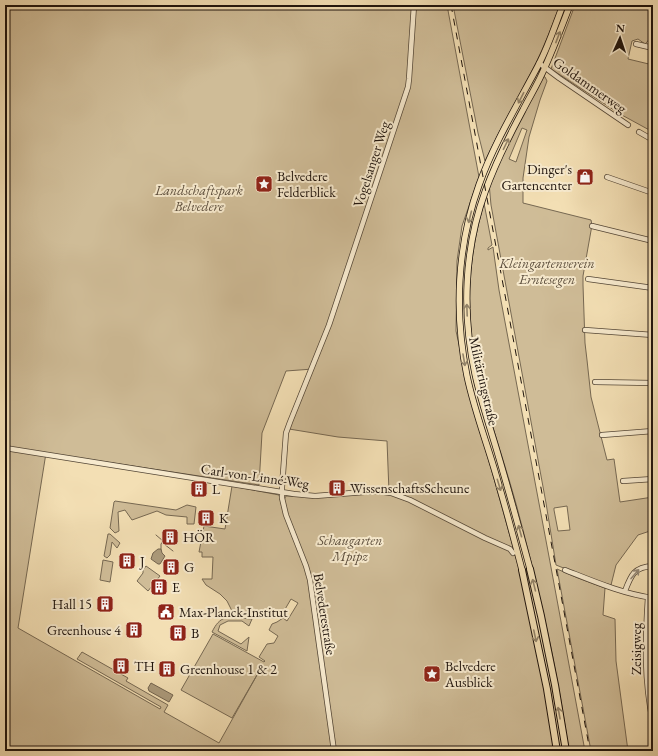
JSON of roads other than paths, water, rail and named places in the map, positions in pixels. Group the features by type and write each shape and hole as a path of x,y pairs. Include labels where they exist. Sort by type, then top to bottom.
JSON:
{"highway":[{"name":"Militärringstraße","path":"530,569 555,685 566,751"},
{"name":"Militärringstraße","path":"522,570 557,751"}],"main road":[{"name":"Militärringstraße","path":"522,570 467,376 460,332 459,282 465,238 471,213 488,162 539,63 563,5"},
{"name":"Militärringstraße","path":"530,569 475,374 468,332 467,283 472,240 485,192 496,164 518,118 545,68 570,5"}],"street":[{"name":"Vogelsanger Weg","path":"329,325 408,87 410,79 414,5"},
{"path":"636,44 653,48"},
{"name":"Goldammerweg","path":"539,63 628,125"},
{"path":"639,132 653,140"},
{"path":"607,177 653,193"},
{"path":"592,226 653,240"},
{"path":"588,279 653,288"},
{"name":"Belvederestraße","path":"329,325 286,433 281,492 286,515 310,580 334,751"},
{"path":"585,330 653,335"},
{"path":"595,382 653,383"},
{"path":"602,435 653,431"},
{"name":"Carl-von-Linné-Weg","path":"5,448 281,492 315,496 377,491 391,493 410,500 510,549 513,553"},
{"path":"622,481 653,479"},
{"path":"625,591 635,571 644,567 653,566"},
{"path":"565,570 593,582 650,598"},
{"name":"Zeisigweg","path":"650,598 646,636 646,672 653,723"}],"waterway":[{"path":"156,535 163,541 161,544 161,549"},
{"path":"163,542 173,551"}],"railway":[{"path":"451,5 590,751"}],"place":[{"name":"Dinger's Gartencenter","path":"585,177"},
{"name":"Belvedere Felderblick","path":"264,184"},
{"name":"WissenschaftsScheune","path":"337,488"},
{"name":"L","path":"199,489"},
{"name":"K","path":"206,518"},
{"name":"HÖR","path":"170,537"},
{"name":"J","path":"127,561"},
{"name":"G","path":"171,567"},
{"name":"E","path":"159,587"},
{"name":"Hall 15","path":"105,604"},
{"name":"Max-Planck-Institut","path":"166,612"},
{"name":"Greenhouse 4","path":"134,630"},
{"name":"B","path":"178,633"},
{"name":"TH","path":"121,666"},
{"name":"Greenhouse 1 & 2","path":"167,669"},
{"name":"Belvedere Ausblick","path":"432,674"}],"park label":[{"name":"Landschaftspark Belvedere","path":"199,198"},
{"name":"Kleingartenverein Erntesegen","path":"547,272"},
{"name":"Schaugarten Mpipz","path":"350,548"}]}
